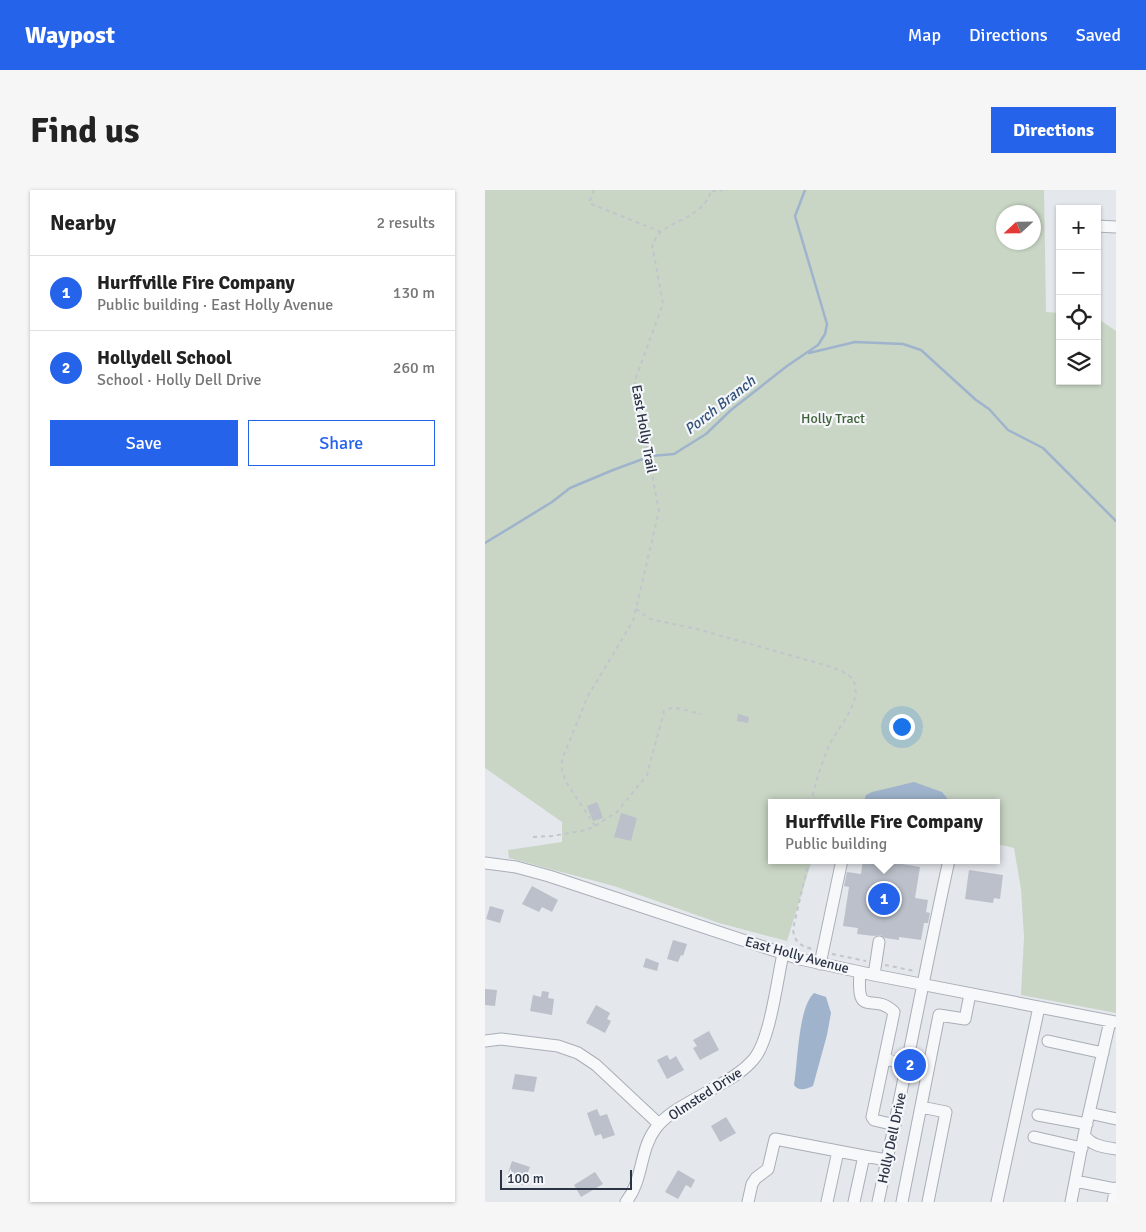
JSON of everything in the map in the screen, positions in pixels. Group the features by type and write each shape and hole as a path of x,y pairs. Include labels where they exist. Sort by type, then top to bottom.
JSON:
{"street":[{"path":"1101,226 1116,227"},
{"name":"East Holly Avenue","path":"485,863 516,867 549,876 783,954 820,964 1113,1021"},
{"path":"820,964 841,864"},
{"name":"Holly Dell Drive","path":"878,1202 907,1065 921,984 948,864"},
{"path":"874,975 879,942"},
{"name":"Olmsted Drive","path":"626,1202 637,1184 647,1144 659,1124 673,1112 736,1075 754,1060 767,1030 783,954"},
{"path":"860,972 860,998 865,1002 888,1006 894,1012 872,1117 874,1120 895,1125"},
{"path":"902,1202 939,1015 965,1020 970,994"},
{"path":"997,1202 1039,1007"},
{"path":"1071,1202 1081,1148 1108,1050 1113,1021"},
{"path":"485,1041 501,1039 558,1046 578,1053 596,1066 659,1124"},
{"path":"1048,1041 1108,1050"},
{"path":"885,1059 928,1070"},
{"path":"921,1107 946,1112 928,1202"},
{"path":"1038,1115 1087,1124 1116,1119"},
{"path":"1087,1124 1089,1142 1098,1146 1116,1149"},
{"path":"1035,1137 1081,1148"},
{"path":"748,1202 752,1184 756,1178 768,1169 775,1139 887,1160"},
{"path":"827,1202 838,1150"},
{"path":"854,1202 864,1156"},
{"path":"1075,1181 1116,1189 1113,1202"}],"path":[{"path":"594,190 589,203 661,232 687,218 704,205 712,191 723,190"},
{"name":"East Holly Trail","path":"595,826 566,782 562,771 562,759 588,696 633,622 659,511 635,386 636,377 663,304 652,244 661,232"},
{"path":"636,609 650,619 697,629 831,667 852,678 856,690 850,711 835,733 828,748 812,799"},
{"path":"533,836 552,836 586,830 617,812 647,775 664,711 667,708 673,708 701,714"},
{"path":"808,864 793,935 802,946 817,951"},
{"path":"828,953 853,958"},
{"path":"893,966 915,970"}],"green space":[{"name":"Holly Tract","path":"485,190 1044,190 1046,312 1056,313 1056,385 1101,385 1101,321 1116,331 1116,1013 1021,995 1024,937 1021,889 1014,848 1000,845 1000,799 768,799 768,864 811,864 787,941 719,923 614,886 509,858 508,850 562,842 562,822 485,768"}],"water":[{"path":"914,782 942,792 948,799 864,799 866,795"},
{"path":"814,993 826,997 831,1013 813,1086 800,1089 794,1085 799,1036 805,1010"}],"building":[{"path":"738,714 749,717 748,723 737,721"},
{"path":"597,802 603,818 593,821 587,806"},
{"path":"621,813 637,818 631,841 614,837"},
{"path":"862,864 902,864 920,867 915,898 928,900 926,912 930,913 928,923 924,923 921,940 899,937 899,940 885,938 880,935 857,934 858,928 843,926 849,887 844,886 847,872 861,874"},
{"path":"969,870 1003,875 1000,899 994,898 993,903 965,899"},
{"path":"532,886 558,900 552,912 542,907 539,912 522,904"},
{"path":"490,906 504,910 500,923 486,919"},
{"path":"673,940 687,944 683,956 681,955 678,962 667,959"},
{"path":"646,958 659,963 657,971 643,967"},
{"path":"485,989 497,990 495,1006 485,1005"},
{"path":"542,991 549,992 548,998 554,999 552,1015 530,1011 533,995 541,997"},
{"path":"596,1005 610,1013 607,1019 611,1021 605,1033 586,1023"},
{"path":"709,1031 719,1050 700,1060 693,1048 697,1046 693,1040"},
{"path":"667,1055 670,1060 676,1056 684,1070 667,1079 657,1060"},
{"path":"515,1074 537,1077 534,1092 512,1089"},
{"path":"597,1109 600,1116 607,1114 615,1135 603,1139 601,1134 595,1136 587,1113"},
{"path":"726,1117 736,1133 720,1142 711,1126"},
{"path":"512,1161 530,1167 523,1185 506,1179"},
{"path":"678,1170 695,1180 691,1188 686,1185 678,1199 665,1192"},
{"path":"595,1172 603,1184 581,1197 574,1185"}],"waterway":[{"name":"Porch Branch","path":"485,543 552,502 570,488 651,456 674,454 706,434 731,410 787,366 818,345 825,334 827,324 795,216 805,190"},
{"path":"809,353 855,342 903,344 921,350 976,400 989,409 1008,430 1043,448 1116,521"}],"place":[{"name":"Hurffville Fire Company","path":"884,899"},
{"name":"Hollydell School","path":"910,1065"}]}
